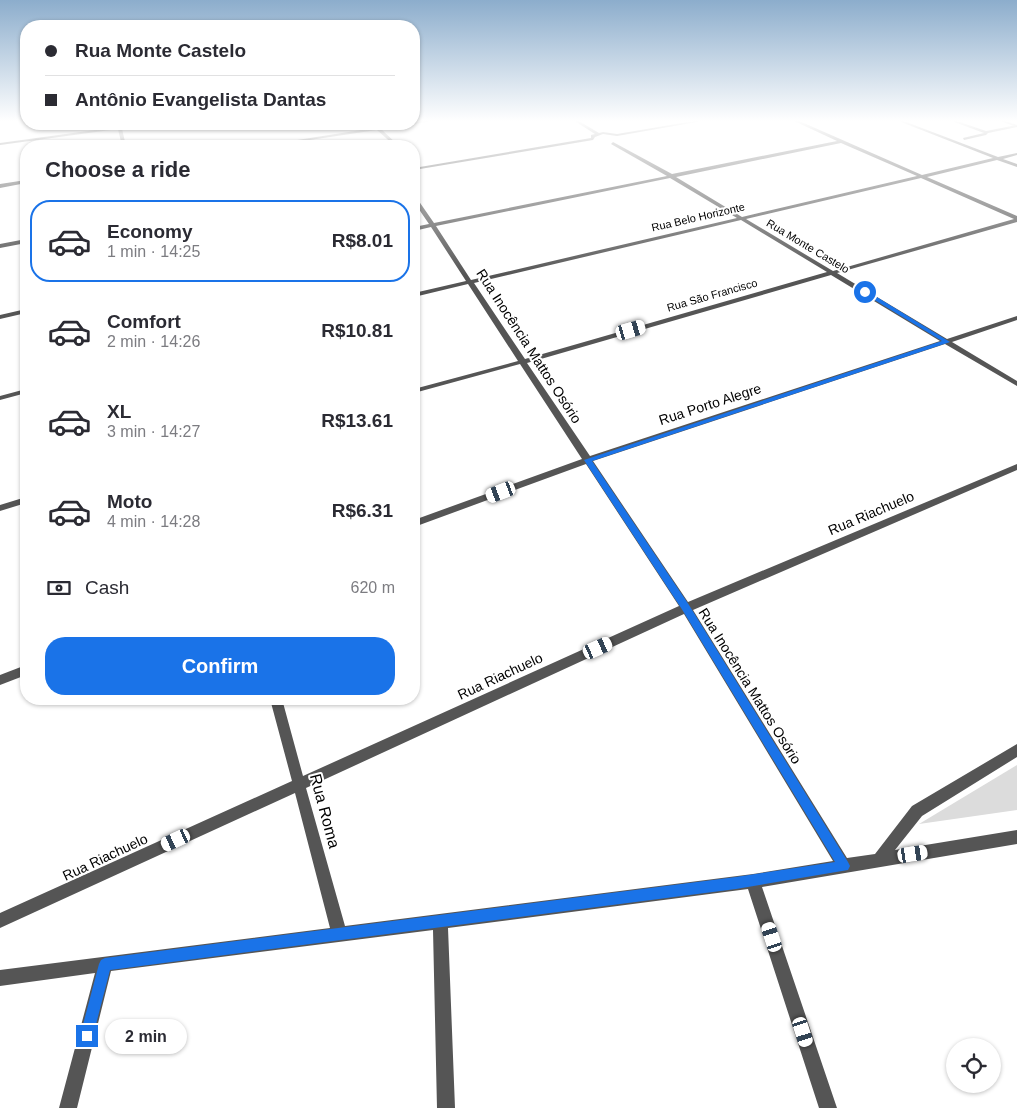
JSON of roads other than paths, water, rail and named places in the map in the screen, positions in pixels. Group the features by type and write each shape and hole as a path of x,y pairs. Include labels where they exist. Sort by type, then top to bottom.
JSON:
{"street":[{"name":"Rua Monte Castelo","path":"663,172 1017,384"},
{"path":"420,228 692,172"},
{"path":"913,172 1017,219"},
{"name":"Rua Belo Horizonte","path":"420,294 942,172"},
{"path":"0,186 20,183"},
{"name":"Rua Inocência Mattos Osório","path":"420,207 521,362 686,608 844,866"},
{"name":"Rua São Francisco","path":"420,389 1017,219"},
{"path":"0,246 20,242"},
{"path":"0,316 20,312"},
{"name":"Rua Porto Alegre","path":"420,522 588,460 1017,318"},
{"path":"0,398 20,393"},
{"name":"Rua Riachuelo","path":"0,921 686,608 1017,468"},
{"path":"0,508 20,502"},
{"path":"0,680 20,672"},
{"name":"Rua Roma","path":"278,705 339,933"},
{"path":"879,860 917,811 1017,750"},
{"path":"0,978 753,880 1017,837"},
{"path":"753,880 828,1108"},
{"path":"440,921 446,1108"},
{"path":"68,1108 105,964"}]}
